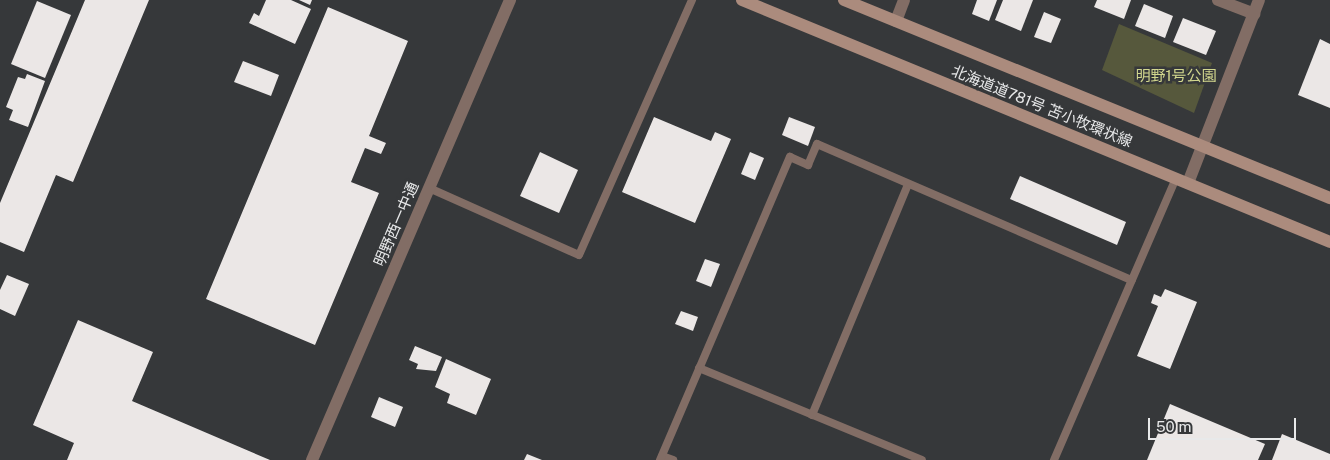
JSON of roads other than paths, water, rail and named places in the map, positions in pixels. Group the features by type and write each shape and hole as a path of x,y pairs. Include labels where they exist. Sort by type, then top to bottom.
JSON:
{"main road":[{"name":"北海道道781号 苫小牧環状線","path":"742,0 1330,242"},
{"name":"北海道道781号 苫小牧環状線","path":"844,0 1330,198"}],"street":[{"name":"明野西一中通","path":"312,460 510,0"},
{"path":"896,21 904,0"},
{"path":"1218,0 1254,14"},
{"path":"1188,183 1259,0"}],"lane":[{"path":"429,188 579,255 692,0"},
{"path":"673,460 661,458 790,157 808,165 817,144 1132,280"},
{"path":"1054,460 1176,178"},
{"path":"812,415 908,184"},
{"path":"699,368 922,460"}],"park label":[{"name":"明野1号公園","path":"1176,76"}]}
